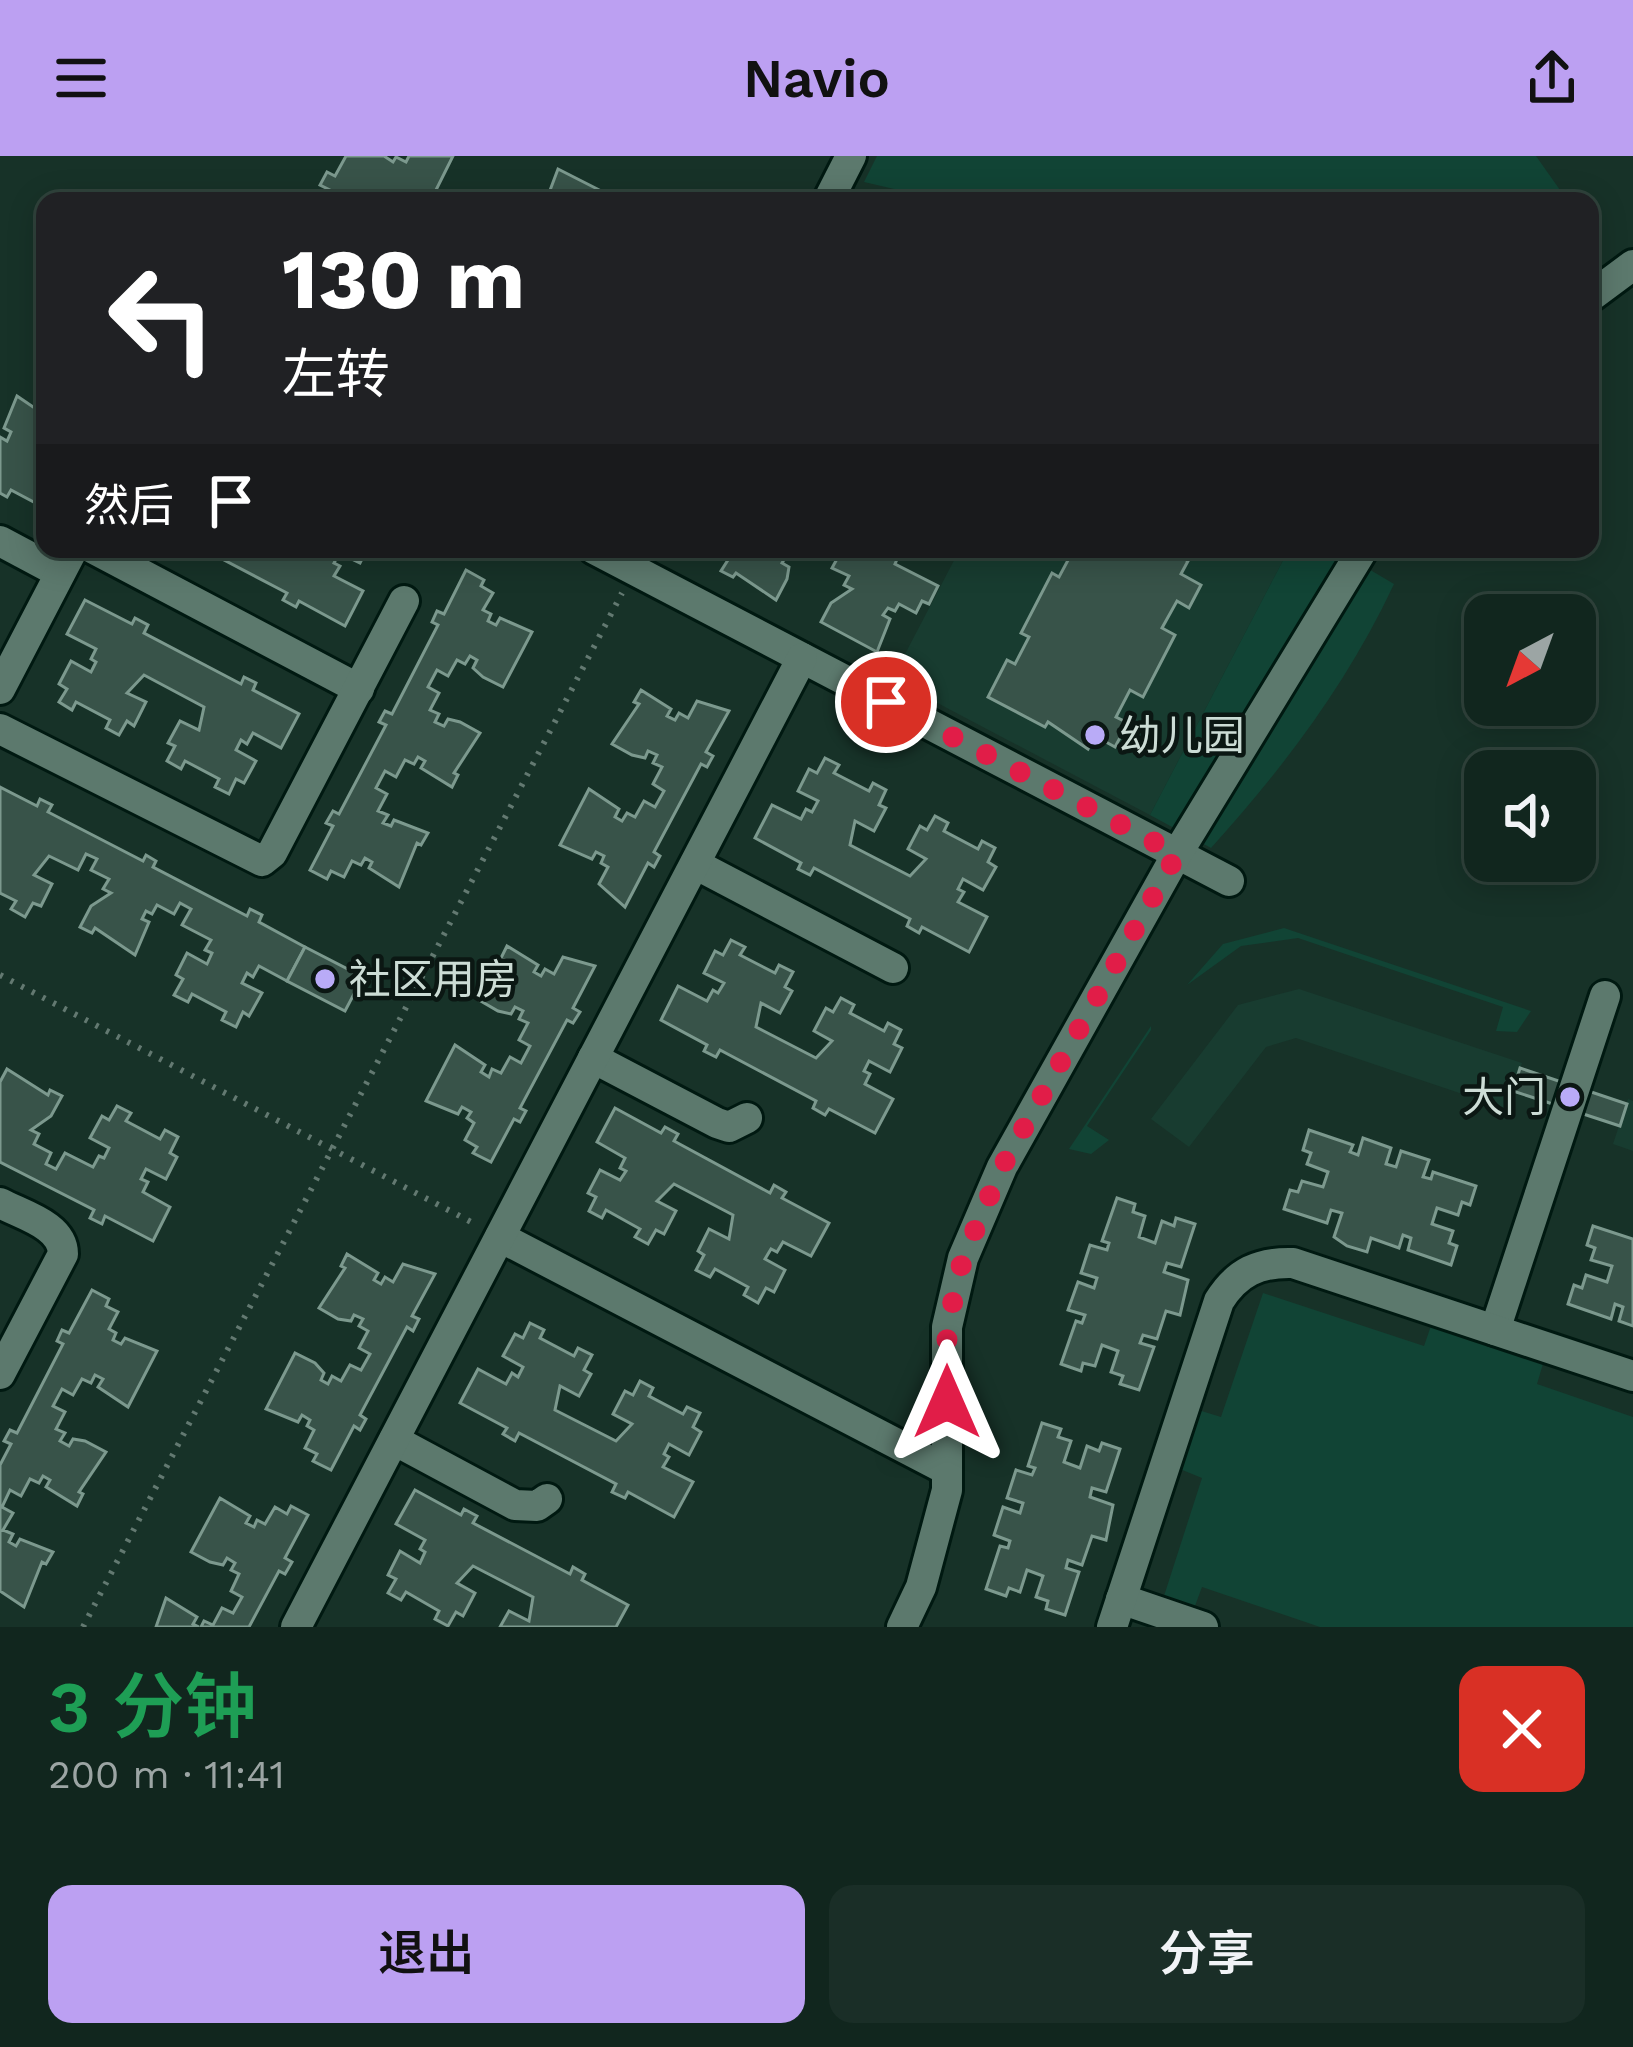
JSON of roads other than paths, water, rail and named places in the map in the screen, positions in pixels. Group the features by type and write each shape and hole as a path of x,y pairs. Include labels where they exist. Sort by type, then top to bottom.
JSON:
{"street":[{"path":"832,192 851,156"},
{"path":"1599,290 1633,265"},
{"path":"0,541 36,552"},
{"path":"111,558 359,688"},
{"path":"902,1627 921,1587 947,1470 947,1327 963,1258 1002,1167 1177,854 1358,558"},
{"path":"639,560 802,658 1229,881"},
{"path":"0,689 66,561"},
{"path":"0,729 262,861 272,854 404,602"},
{"path":"301,1625 802,658"},
{"path":"695,864 893,968"},
{"path":"1495,1330 1605,996"},
{"path":"593,1058 717,1123 728,1127 747,1118"},
{"path":"0,1203 56,1232 63,1242 62,1254 0,1374"},
{"path":"500,1237 947,1470"},
{"path":"1203,1627 1116,1613 1219,1301 1247,1270 1293,1263 1633,1376"},
{"path":"394,1440 515,1505 537,1506 547,1499"}],"place":[{"name":"幼儿园","path":"1095,735"},
{"name":"社区用房","path":"325,979"},
{"name":"大门","path":"1570,1097"}]}
